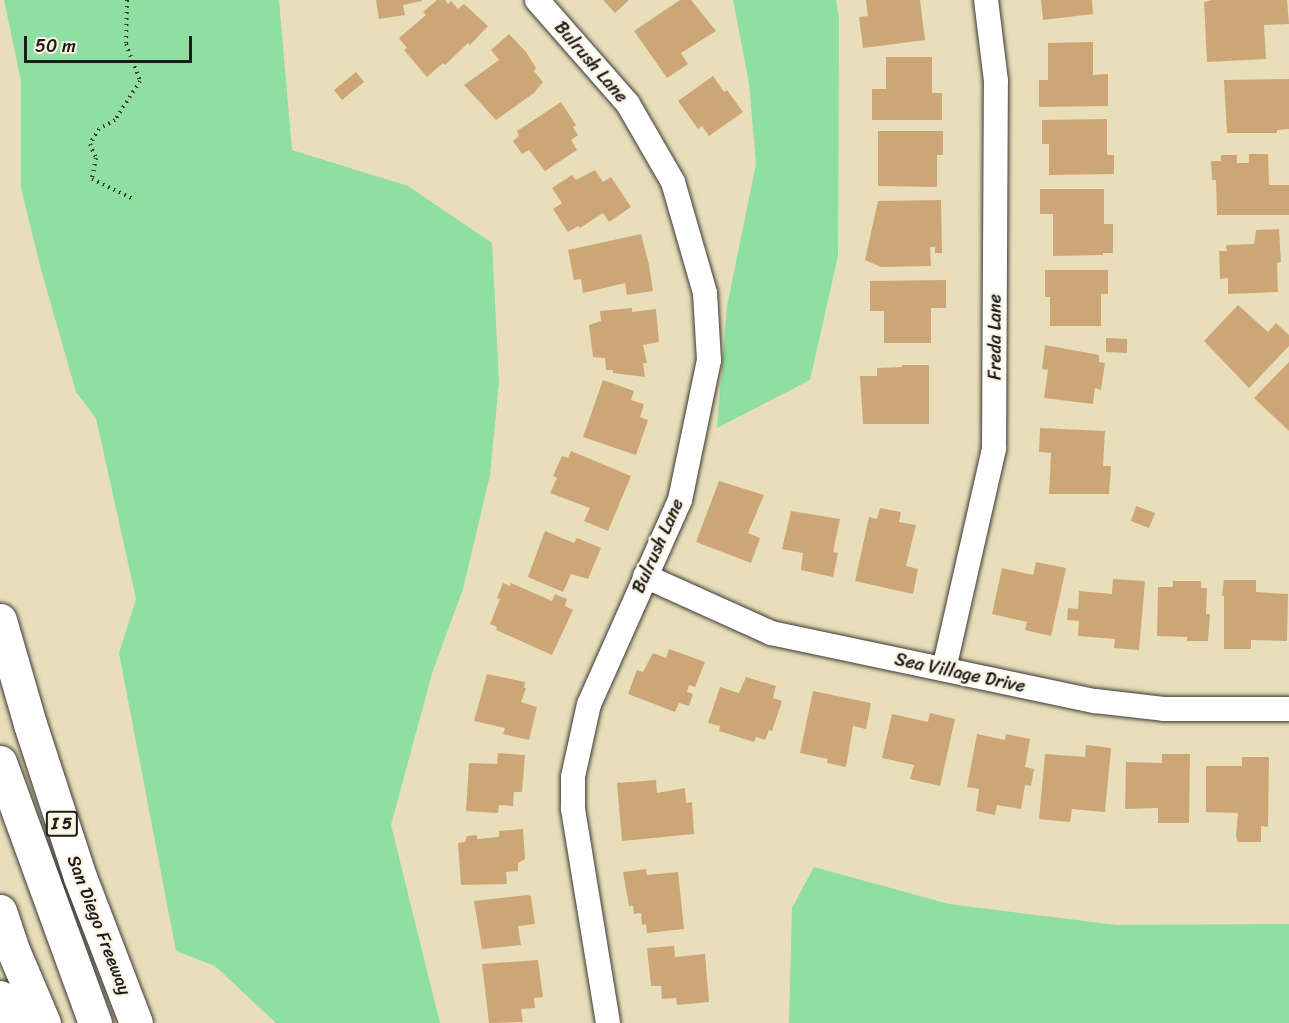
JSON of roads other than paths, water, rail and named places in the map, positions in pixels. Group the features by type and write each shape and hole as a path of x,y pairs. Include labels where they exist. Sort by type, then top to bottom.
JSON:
{"highway":[{"name":"San Diego Freeway","path":"0,620 30,724 80,877 136,1023"},
{"path":"0,762 95,1023"},
{"path":"0,911 44,1023"},
{"path":"0,997 10,1023"}],"street":[{"name":"Bulrush Lane","path":"537,0 628,104 673,182 705,293 709,360 680,500 589,704 573,777 573,809 608,1023"},
{"name":"Freda Lane","path":"944,669 994,449 996,81 986,0"},
{"name":"Sea Village Drive","path":"645,576 771,633 1095,701 1164,709 1289,709"}]}
